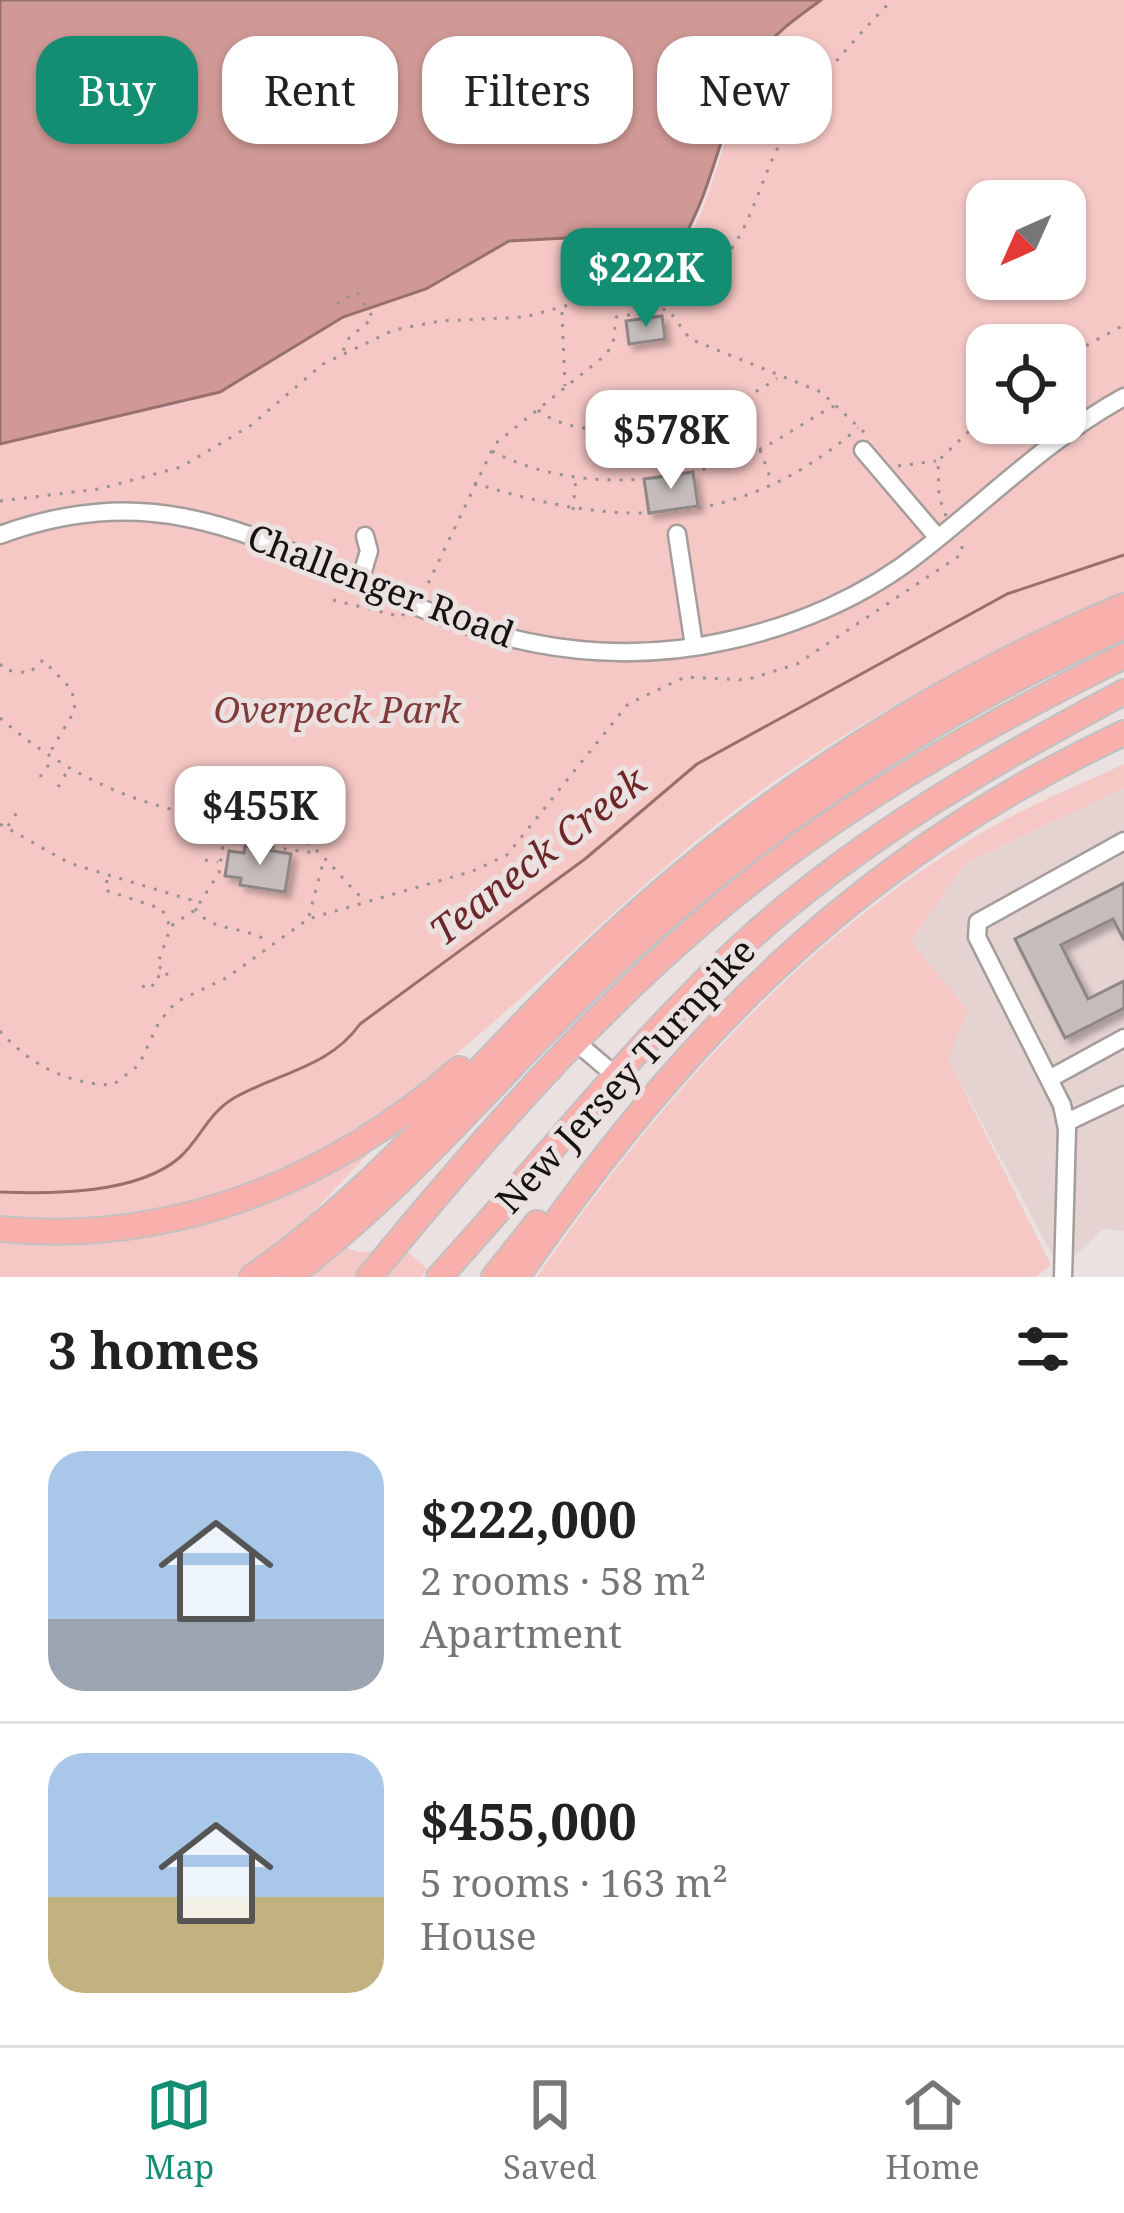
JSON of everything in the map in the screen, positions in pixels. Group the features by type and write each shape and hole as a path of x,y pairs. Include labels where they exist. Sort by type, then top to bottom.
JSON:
{"highway":[{"path":"252,1277 343,1206 546,1000 686,870 830,763 972,677 1124,606"},
{"path":"288,1277 378,1202 631,947 747,849 914,735 1124,626"},
{"path":"369,1277 527,1094 702,922 822,829 964,740 1124,656"},
{"name":"New Jersey Turnpike","path":"439,1277 711,976 805,892 901,822 1124,692"},
{"path":"1019,750 1124,710"},
{"path":"494,1277 624,1116 788,953 892,869 1018,788 1124,733"},
{"path":"0,1229 65,1232 142,1226 269,1190 395,1119 546,1000"},
{"path":"517,1277 674,1069"},
{"path":"354,1277 491,1122 527,1094"}],"street":[{"name":"Challenger Road","path":"0,535 89,513 188,516 259,536 477,629 554,647 614,652 694,646 809,616 874,584 938,538 950,521 1038,453 1124,397"},
{"path":"867,445 938,538"},
{"path":"676,533 694,646"},
{"path":"360,581 369,551 365,536"},
{"path":"1062,1274 1067,1123 1051,1078 977,937 978,922 1124,842"},
{"path":"1051,1078 1124,1038"},
{"path":"576,1042 617,1076"},
{"path":"1067,1123 1124,1095"}],"path":[{"path":"0,501 99,489 181,467 250,426 302,379 342,353 418,325 524,317 621,287 699,272 726,257 761,178 818,80 892,0"},
{"path":"337,304 357,292 373,319 349,338 342,353"},
{"path":"562,308 565,388"},
{"path":"332,600 402,617 412,593 424,592 490,450 613,345 616,317 668,310 690,339 821,392 860,427 867,445"},
{"path":"1086,346 1124,325"},
{"path":"538,410 589,425 661,426 733,405 779,377"},
{"path":"490,450 576,476 624,480 685,472 759,450 838,404"},
{"path":"473,483 573,512 645,515 704,508 804,467 860,427"},
{"path":"898,472 894,467 938,461 966,434"},
{"path":"759,450 772,482"},
{"path":"0,1031 22,1052 67,1079 112,1085 140,1065 159,1022 176,1002 228,977 308,919 494,863 519,844 628,704 685,676 746,680 797,664 962,554 963,542 939,497 938,461"},
{"path":"573,512 576,476"},
{"path":"934,513 941,521 950,521"},
{"path":"0,664 5,670 29,673 43,660 72,691 76,710 40,777"},
{"path":"0,676 5,670"},
{"path":"0,718 69,769 126,796 226,821 272,826 317,853 364,900"},
{"path":"58,788 69,769"},
{"path":"7,828 18,811"},
{"path":"142,986 151,989 157,976 165,979 168,971 157,966 171,926 195,910 213,884 226,821"},
{"path":"0,824 108,878 191,900 195,910 216,926 266,938 269,944"},
{"path":"223,841 317,853"},
{"path":"205,860 220,862"},
{"path":"308,919 324,861"},
{"path":"108,878 105,890 162,909 171,926"}],"shaded area":[{"path":"0,0 821,0 776,36 657,36 657,144 721,144 681,242 658,247 586,237 509,241 426,289 343,317 220,392 0,444"},
{"path":"1124,788 1124,1231 1103,1229 1060,1270 948,1059 911,941 965,864"}],"green space":[{"name":"Overpeck Park","path":"821,0 1124,0 1124,592 916,694 768,786 638,891 479,1035 398,1099 313,1153 221,1194 117,1215 0,1215 0,444 191,401 343,317 426,289 509,241 586,237 658,247 681,242 692,233 725,144 832,144 832,36 777,36"},
{"path":"1124,764 1124,788 965,864 911,941 968,1011 948,1059 1051,1265 1036,1277 537,1277 636,1143 691,1078 811,958 875,904 944,856 1016,814"},
{"path":"389,1132 289,1237 236,1277 0,1277 0,1242 149,1237 253,1207"},
{"path":"344,1247 358,1252 406,1250 428,1270 421,1277 306,1277"}],"building":[{"path":"662,316 665,339 629,344 626,321"},
{"path":"693,472 698,506 649,513 644,479"},
{"path":"245,846 291,854 285,892 240,885 241,878 225,876 229,851 244,853"},
{"path":"1124,883 1124,940 1113,919 1061,945 1088,999 1124,981 1124,1008 1065,1038 1015,939"}],"waterway":[{"name":"Teaneck Creek","path":"0,1192 94,1189 161,1170 186,1151 225,1104 334,1050 360,1024 585,859 697,764 1007,594 1124,555"}]}
